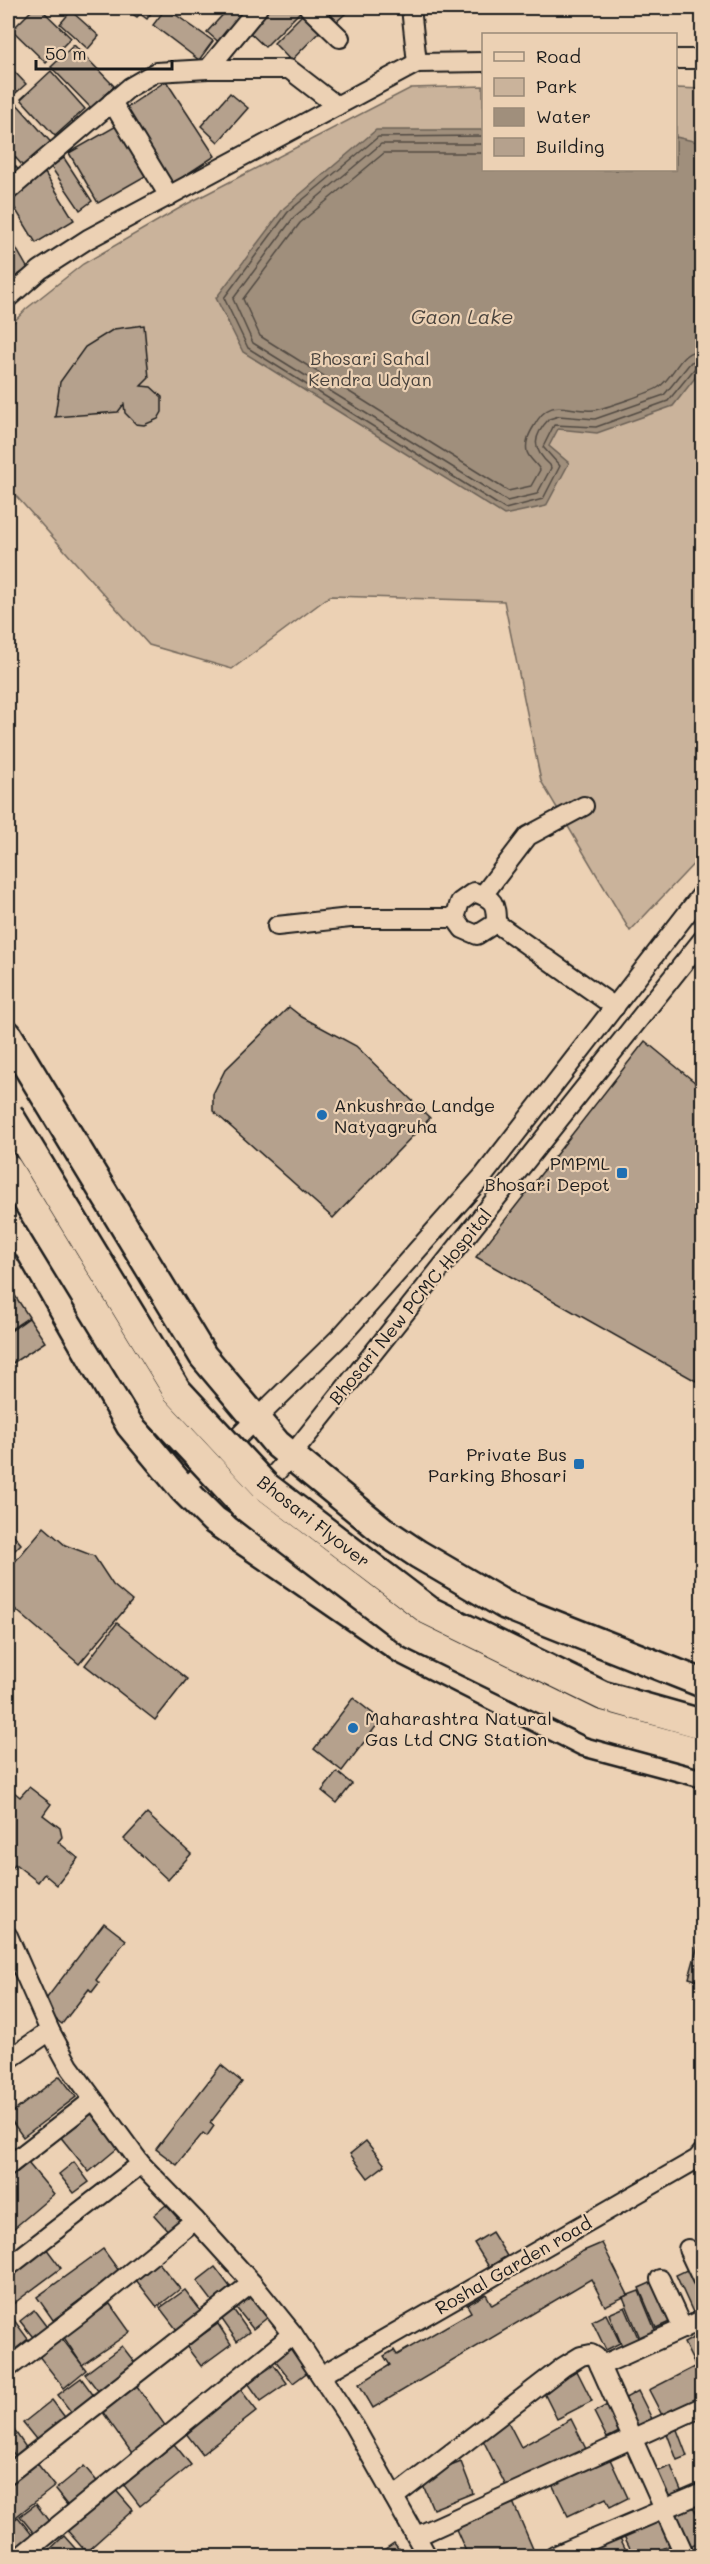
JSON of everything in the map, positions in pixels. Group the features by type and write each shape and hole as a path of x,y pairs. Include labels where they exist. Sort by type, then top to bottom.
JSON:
{"highway":[{"name":"Bhosari Flyover","path":"8,1113 177,1391 265,1486 429,1611 603,1696 702,1724"},
{"name":"Bhosari Flyover","path":"8,1169 154,1408 246,1507 413,1635 592,1723 702,1753"}],"main road":[{"path":"8,1035 203,1356 276,1444 382,1530 505,1605 702,1683"},
{"path":"8,1129 49,1103"},
{"path":"8,1212 130,1425 184,1490 227,1529 412,1655 585,1742 702,1773"}],"street":[{"path":"208,69 258,8"},
{"path":"309,8 340,38"},
{"path":"411,8 417,63"},
{"path":"677,59 702,59"},
{"path":"8,298 40,270 88,239 417,63 482,62"},
{"path":"8,191 130,87 156,72 208,69 289,69 337,106"},
{"path":"112,102 169,196"},
{"path":"483,895 528,836 584,806"},
{"path":"455,918 460,902 474,892 489,897 496,907 496,923"},
{"name":"Bhosari New PCMC Hospital","path":"184,1490 320,1357 484,1175 702,894"},
{"path":"277,926 350,918 455,918"},
{"path":"455,918 463,929 477,935 496,923"},
{"path":"496,923 615,1007"},
{"name":"Bhosari New PCMC Hospital","path":"227,1529 291,1456 702,940"},
{"path":"8,1936 50,2031 69,2066 141,2164 252,2283 293,2334 354,2426 427,2556"},
{"path":"8,2060 50,2031"},
{"path":"8,2166 93,2100"},
{"name":"Roshal Garden road","path":"322,2375 697,2159 702,2153"},
{"path":"8,2267 141,2164"},
{"path":"8,2368 82,2312 195,2220"},
{"path":"688,2249 702,2279"},
{"path":"660,2279 683,2329"},
{"path":"8,2474 252,2283"},
{"path":"600,2366 702,2320"},
{"path":"21,2556 293,2334"},
{"path":"394,2497 563,2367 581,2356 591,2354 596,2357 685,2556"},
{"path":"417,2536 702,2407"},
{"path":"554,2556 702,2493"}],"green space":[{"name":"Bhosari Sahal Kendra Udyan","path":"482,86 482,171 677,171 677,88 702,89 702,855 630,931 541,781 504,601 330,596 232,669 149,645 8,487 8,328 26,309 83,264 185,205 411,88"}],"water":[{"name":"Gaon Lake","path":"376,130 482,130 482,171 677,171 677,137 702,143 702,369 673,406 597,433 558,429 549,446 569,463 546,506 504,515 243,352 216,298 284,208"}],"building":[{"path":"34,8 40,8 71,38 46,63 12,30"},
{"path":"126,8 154,9 147,19 140,14 137,17"},
{"path":"166,8 213,41 199,60 153,25"},
{"path":"229,8 233,8 244,18 221,44 207,32"},
{"path":"269,8 299,8 302,10 265,47 247,30"},
{"path":"317,8 340,8 346,13 334,24"},
{"path":"307,10 324,27 291,61 274,43"},
{"path":"71,11 99,36 88,49 60,24"},
{"path":"74,45 114,86 91,108 51,67"},
{"path":"9,66 26,84 16,93 8,83"},
{"path":"51,71 85,109 55,136 21,99"},
{"path":"166,81 215,156 169,186 120,112"},
{"path":"230,93 248,108 218,142 201,126"},
{"path":"8,94 55,147 28,172 8,149"},
{"path":"118,125 147,175 98,203 69,153"},
{"path":"8,158 23,175 8,189"},
{"path":"64,158 92,201 80,210 51,167"},
{"path":"45,173 74,220 36,243 8,197"},
{"path":"8,234 28,269 8,281"},
{"path":"144,325 149,378 141,386 151,387 162,397 162,412 158,419 144,425 136,424 125,413 124,404 118,412 55,417 60,382 85,347 114,329"},
{"name":"Ankushrao Landge Natyagruha","path":"289,1007 302,1017 356,1046 430,1118 333,1218 213,1111 213,1094 225,1070"},
{"name":"PMPML Bhosari Depot","path":"645,1041 702,1088 702,1372 696,1381 476,1257"},
{"path":"8,1285 29,1317 8,1331"},
{"path":"29,1318 45,1342 8,1366 8,1333"},
{"path":"44,1527 65,1545 94,1556 113,1585 132,1601 79,1664 8,1603 8,1570"},
{"path":"8,1528 21,1544 8,1557"},
{"path":"117,1623 187,1679 155,1720 85,1665"},
{"name":"Maharashtra Natural Gas Ltd CNG Station","path":"353,1698 381,1720 342,1771 314,1749"},
{"path":"337,1772 352,1784 337,1803 322,1791"},
{"path":"8,1787 20,1797 29,1787 51,1804 43,1815 60,1828 62,1837 58,1842 78,1858 57,1885 44,1874 38,1882 15,1864 10,1871 8,1869"},
{"path":"147,1814 191,1854 168,1880 124,1839"},
{"path":"104,1923 126,1940 96,1980 99,1983 92,1992 89,1989 62,2024 40,2007"},
{"path":"702,1930 702,1982 689,1978"},
{"path":"221,2065 242,2082 210,2123 214,2126 207,2136 203,2133 177,2165 156,2149"},
{"path":"60,2076 76,2097 23,2137 8,2116"},
{"path":"89,2111 119,2147 89,2172 59,2135"},
{"path":"366,2141 385,2165 368,2178 350,2154"},
{"path":"74,2162 89,2182 74,2193 59,2174"},
{"path":"28,2163 54,2194 13,2229 8,2222 8,2180"},
{"path":"166,2205 183,2224 171,2234 154,2215"},
{"path":"492,2232 507,2256 489,2267 474,2243"},
{"path":"602,2243 628,2295 605,2306 591,2279 373,2408 359,2384 390,2365 384,2356 394,2350 397,2355 471,2312 467,2305 486,2294 492,2305 581,2252"},
{"path":"46,2248 61,2268 13,2304 8,2296 8,2277"},
{"path":"103,2249 119,2271 53,2320 37,2297"},
{"path":"155,2258 180,2289 157,2307 133,2276"},
{"path":"215,2267 234,2292 216,2306 197,2281"},
{"path":"693,2267 702,2289 702,2316 696,2319 676,2275"},
{"path":"657,2280 674,2320 656,2328 639,2288"},
{"path":"185,2290 204,2315 180,2334 160,2308"},
{"path":"253,2290 272,2314 253,2329 234,2305"},
{"path":"639,2291 658,2337 642,2343 623,2297"},
{"path":"110,2304 130,2332 82,2365 63,2336"},
{"path":"625,2307 639,2340 622,2346 609,2314"},
{"path":"233,2309 249,2332 237,2341 221,2318"},
{"path":"34,2310 49,2330 36,2341 20,2321"},
{"path":"8,2312 28,2339 8,2355"},
{"path":"606,2314 620,2343 606,2350 592,2321"},
{"path":"218,2324 231,2344 201,2366 186,2346"},
{"path":"702,2333 702,2368 698,2371 684,2343"},
{"path":"61,2337 86,2370 64,2388 38,2355"},
{"path":"295,2344 313,2368 293,2383 275,2360"},
{"path":"122,2346 139,2368 102,2396 85,2374"},
{"path":"274,2365 287,2383 261,2401 248,2383"},
{"path":"575,2367 592,2401 557,2419 540,2385"},
{"path":"694,2367 702,2384 702,2400 664,2419 649,2390"},
{"path":"81,2378 97,2400 75,2417 58,2395"},
{"path":"137,2386 169,2431 134,2456 102,2411"},
{"path":"240,2389 257,2411 202,2454 185,2432"},
{"path":"638,2391 652,2419 634,2428 620,2401"},
{"path":"52,2400 67,2420 39,2443 23,2423"},
{"path":"611,2403 625,2429 607,2438 594,2412"},
{"path":"506,2418 521,2447 571,2419 587,2451 509,2492 479,2432"},
{"path":"12,2427 27,2449 16,2457 8,2446 8,2430"},
{"path":"676,2427 687,2456 677,2460 666,2431"},
{"path":"174,2444 191,2465 140,2506 123,2484"},
{"path":"609,2457 628,2498 610,2507 606,2498 568,2516 552,2484"},
{"path":"36,2462 55,2486 8,2523 8,2484"},
{"path":"461,2462 473,2493 433,2509 420,2478"},
{"path":"84,2466 101,2486 71,2510 55,2490"},
{"path":"671,2466 682,2493 665,2500 654,2473"},
{"path":"113,2487 133,2510 86,2552 66,2529"},
{"path":"513,2502 536,2556 468,2556 455,2527"},
{"path":"691,2502 702,2525 702,2540 689,2547 671,2513"},
{"path":"36,2504 51,2524 36,2536 20,2516"},
{"path":"659,2516 673,2544 648,2556 634,2556 623,2534"},
{"path":"18,2517 33,2536 18,2547 8,2533 8,2525"},
{"path":"618,2534 629,2556 571,2556"},
{"path":"64,2536 82,2556 49,2556 46,2553"},
{"path":"394,2543 404,2556 375,2556"}],"place":[{"name":"Ankushrao Landge Natyagruha","path":"322,1115"},
{"name":"PMPML Bhosari Depot","path":"622,1173"},
{"name":"Private Bus Parking Bhosari","path":"579,1464"},
{"name":"Maharashtra Natural Gas Ltd CNG Station","path":"353,1728"}]}
